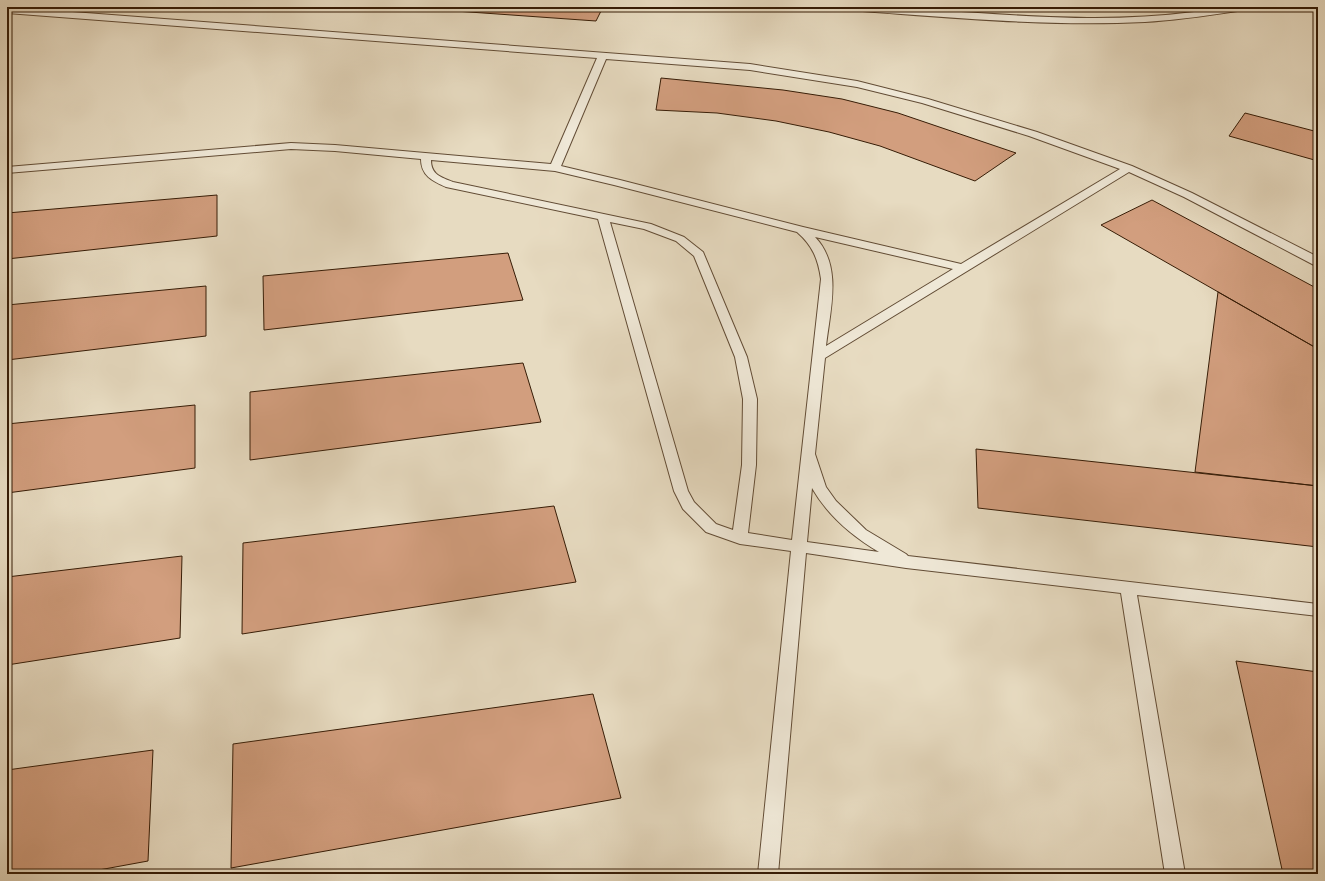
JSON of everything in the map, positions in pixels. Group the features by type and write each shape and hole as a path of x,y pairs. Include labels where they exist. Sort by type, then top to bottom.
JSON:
{"lane":[{"path":"848,7 1070,21 1159,19 1210,14 1242,8"},
{"path":"1222,7 1242,8"},
{"path":"7,10 750,67 858,84 925,101 1033,134 1128,168 1188,195 1318,262"},
{"path":"555,168 603,55"},
{"path":"7,170 247,148 291,146 335,148 555,168 616,182 801,230 962,268"},
{"path":"426,156 426,167 433,177 450,185 647,226 680,239 699,254 742,357 750,399 749,465 740,538"},
{"path":"820,356 1128,168"},
{"path":"603,217 681,490 688,505 711,528 740,538 906,562 1318,610"},
{"path":"768,874 808,454 820,356 827,279 825,260 813,240 801,230"},
{"path":"808,454 819,488 832,505 861,534 906,562"},
{"path":"1128,588 1174,874"}],"building":[{"path":"443,7 575,7 602,9 596,21 441,10"},
{"path":"661,78 783,90 842,99 898,113 1016,153 975,181 880,146 829,132 776,121 717,113 656,110"},
{"path":"1245,113 1318,132 1318,161 1229,136"},
{"path":"217,195 217,236 7,259 7,213"},
{"path":"1152,200 1318,289 1318,349 1101,225"},
{"path":"508,253 523,300 264,330 263,276"},
{"path":"206,286 206,336 7,360 7,305"},
{"path":"1218,292 1318,349 1318,486 1195,472"},
{"path":"523,363 541,422 250,460 250,392"},
{"path":"195,405 195,468 7,493 7,424"},
{"path":"976,449 1318,486 1318,547 978,508"},
{"path":"554,506 576,582 242,634 243,543"},
{"path":"182,556 180,638 7,665 7,577"},
{"path":"1236,661 1318,672 1318,874 1283,874"},
{"path":"593,694 621,798 231,868 233,744"},
{"path":"153,750 148,861 77,874 7,874 7,770"}]}
